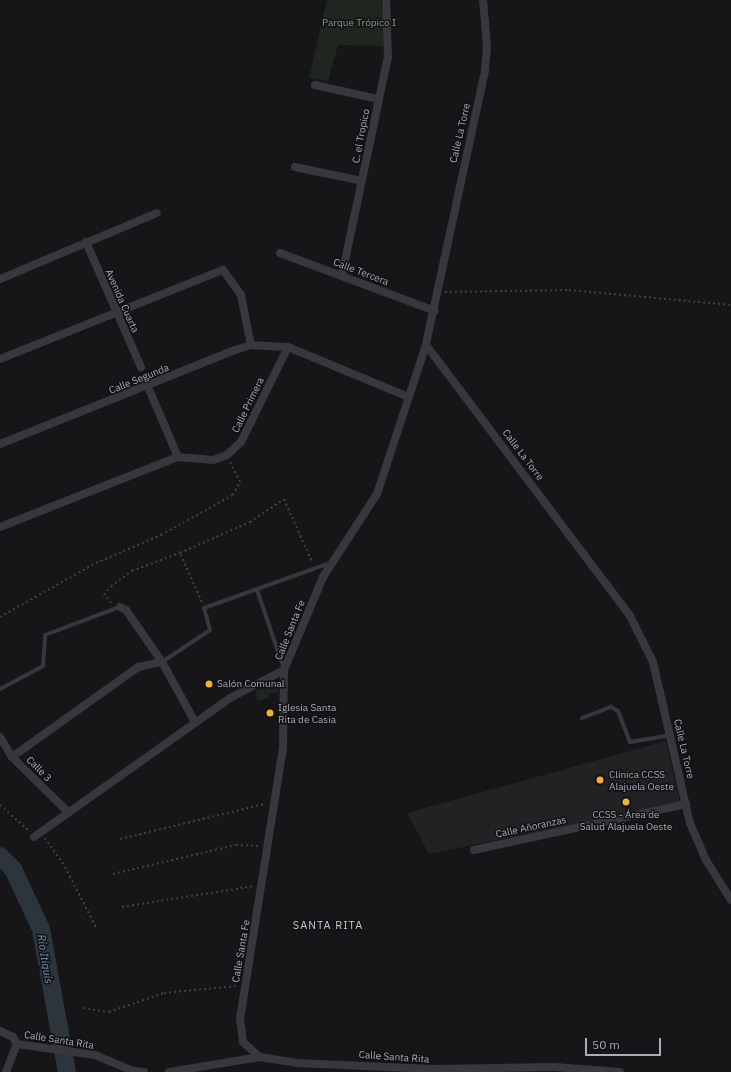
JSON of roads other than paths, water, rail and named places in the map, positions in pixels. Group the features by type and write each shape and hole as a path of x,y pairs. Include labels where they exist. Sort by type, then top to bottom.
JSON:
{"street":[{"name":"C. el Tropico","path":"342,275 390,38 386,0"},
{"name":"Calle La Torre","path":"483,0 487,46 484,71 435,311 426,345 630,616 653,662 690,823 706,860 731,900"},
{"path":"315,85 378,99"},
{"path":"295,167 362,181"},
{"path":"0,279 156,213"},
{"name":"Avenida Cuarta","path":"86,242 116,314 141,367"},
{"name":"Calle Tercera","path":"280,253 435,311"},
{"path":"0,359 116,314 223,270 241,295 250,345"},
{"name":"Calle Segunda","path":"0,444 148,387 250,345 288,348"},
{"name":"Calle Santa Fe","path":"260,1057 240,1035 245,985 263,885 283,749 284,670 331,562 377,494 426,345"},
{"path":"288,348 409,397"},
{"name":"Calle Primera","path":"178,457 213,460 227,455 241,442 288,348"},
{"path":"0,527 178,457 148,387"},
{"path":"120,607 126,610 162,662 195,722"},
{"path":"12,757 138,667 162,662"},
{"path":"37,834 195,722 284,670"},
{"name":"Calle 3","path":"0,737 12,757 68,812"},
{"name":"Calle Añoranzas","path":"474,850 686,804"},
{"path":"0,1031 13,1037 17,1044 6,1072"},
{"name":"Calle Santa Rita","path":"17,1044 35,1048 79,1052 144,1072"},
{"name":"Calle Santa Rita","path":"169,1072 260,1057 296,1063 432,1070 554,1067 620,1072"}],"lane":[{"path":"162,662 210,630 204,608 331,562"},
{"path":"257,590 284,670"},
{"path":"0,689 43,666 45,635 120,607"},
{"path":"582,718 611,707 618,711 630,742 671,735"}],"waterway":[{"name":"Río Itiquís","path":"0,856 13,869 41,929 67,1072"}],"place":[{"name":"Salón Comunal","path":"209,684"},
{"name":"Iglesia Santa Rita de Casia","path":"270,713"},
{"name":"Clínica CCSS Alajuela Oeste","path":"600,780"},
{"name":"CCSS - Área de Salud Alajuela Oeste","path":"626,802"}],"district":[{"name":"SANTA RITA","path":"328,925"}],"park label":[{"name":"Parque Trópico I","path":"359,23"}]}
